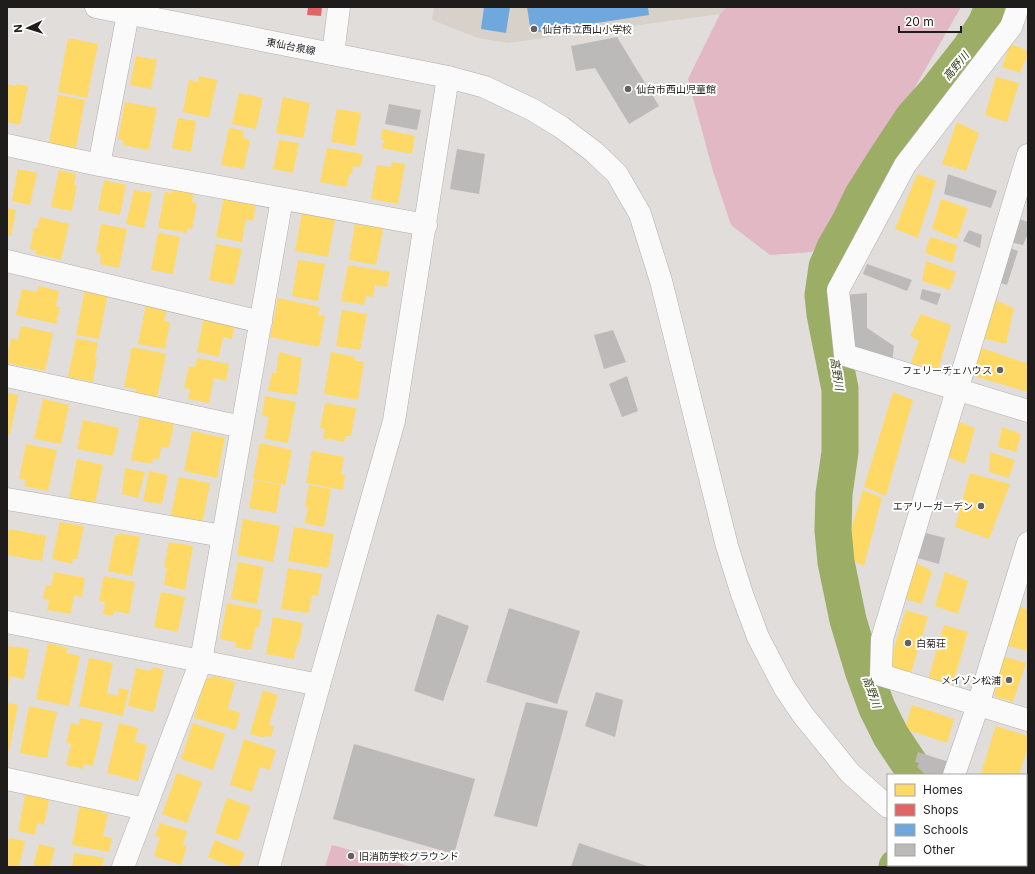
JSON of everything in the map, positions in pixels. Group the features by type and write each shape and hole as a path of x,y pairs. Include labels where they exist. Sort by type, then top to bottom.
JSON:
{"street":[{"name":"東仙台泉線","path":"96,7 448,77 485,87 534,110 561,127 593,151 617,174 640,214 661,281 728,546 742,594 758,637 784,687 803,715 850,773 887,807"},
{"path":"333,54 339,7"},
{"path":"98,166 128,14"},
{"path":"1019,22 905,166 838,290 845,355 957,388 1028,411"},
{"path":"269,867 318,685 394,421 426,225 448,77"},
{"path":"7,145 98,166 426,225"},
{"path":"1028,155 882,639 881,675 1028,720"},
{"path":"123,867 201,661 282,199"},
{"path":"7,261 261,322"},
{"path":"7,376 242,427"},
{"path":"7,500 223,536"},
{"path":"954,774 978,705 1022,587 1028,543"},
{"path":"7,622 318,685"},
{"path":"7,779 145,809"}],"shaded area":[{"name":"仙台市立西山小学校","path":"434,7 727,7 720,14 508,43 478,38 432,20"},
{"path":"727,7 961,7 854,193 812,252 770,255 731,225 713,171 688,79 720,14"},
{"name":"旧消防学校グラウンド","path":"332,845 412,867 325,867"}],"building: Homes":[{"path":"68,38 98,44 87,98 58,92"},
{"path":"1010,44 1028,51 1020,73 1002,67"},
{"path":"136,56 157,60 151,89 130,85"},
{"path":"199,76 217,80 209,118 183,112 189,80 198,82"},
{"path":"996,77 1019,83 1007,122 985,115"},
{"path":"7,84 28,86 20,125 7,122"},
{"path":"239,93 263,98 256,129 232,124"},
{"path":"58,95 85,100 76,148 49,143"},
{"path":"283,97 310,103 303,138 276,133"},
{"path":"125,102 157,108 149,150 123,145 124,141 118,139"},
{"path":"337,109 361,113 355,146 331,142"},
{"path":"178,118 196,121 191,152 172,148"},
{"path":"957,122 979,133 966,171 942,164"},
{"path":"229,128 244,131 243,138 250,140 244,169 221,165"},
{"path":"382,129 415,136 412,154 382,148 384,140 381,140"},
{"path":"279,140 299,143 293,173 273,169"},
{"path":"327,148 363,154 360,167 353,166 352,174 349,174 347,187 320,182"},
{"path":"392,162 405,164 398,204 371,199 377,165 391,167"},
{"path":"18,169 37,173 30,205 12,201"},
{"path":"59,170 76,174 74,185 77,185 72,211 51,207"},
{"path":"917,174 936,181 918,238 895,229"},
{"path":"104,180 126,185 120,215 98,210"},
{"path":"173,188 194,192 192,202 197,203 192,229 188,228 187,233 158,228 165,192 172,193"},
{"path":"134,190 152,193 144,228 126,224"},
{"path":"224,198 256,204 253,221 246,219 242,242 216,237"},
{"path":"941,199 968,208 957,239 932,229"},
{"path":"7,208 16,210 11,236 7,235"},
{"path":"302,213 335,219 328,257 295,251"},
{"path":"40,217 69,224 61,260 35,254 36,250 30,249 34,228 37,228"},
{"path":"366,222 384,225 376,265 349,260 355,224 365,226"},
{"path":"101,224 127,229 119,268 100,264 101,254 96,253"},
{"path":"158,233 180,237 173,274 151,270"},
{"path":"930,237 957,245 953,263 925,253"},
{"path":"216,244 242,249 234,285 209,280"},
{"path":"298,260 325,264 318,301 292,296"},
{"path":"926,261 956,272 950,290 922,281"},
{"path":"348,265 390,272 387,287 375,285 373,297 366,296 364,305 341,301"},
{"path":"39,286 59,291 56,307 60,307 56,324 16,315 22,289 37,292"},
{"path":"85,289 108,293 99,339 76,335"},
{"path":"278,298 320,307 318,315 325,316 319,347 270,337"},
{"path":"992,299 1014,308 1006,344 982,338"},
{"path":"146,305 167,309 164,321 170,322 165,349 138,344"},
{"path":"342,310 367,314 360,350 336,346"},
{"path":"921,314 951,325 938,370 911,363 919,341 910,336"},
{"path":"204,317 235,323 232,339 223,337 219,357 197,352"},
{"path":"21,326 53,333 45,371 7,363 11,338 18,340"},
{"path":"76,338 98,343 93,382 68,377"},
{"path":"132,347 166,354 157,398 135,394 136,389 124,387"},
{"name":"フェリーチェハウス","path":"979,347 1028,364 1028,392 971,375"},
{"path":"279,352 302,358 297,395 268,391 272,373 276,373"},
{"path":"331,352 355,357 354,360 364,362 358,400 324,394"},
{"path":"197,358 229,364 226,381 214,378 209,403 188,399 190,389 184,388 189,366 195,367"},
{"path":"893,392 913,400 886,496 864,487"},
{"path":"7,393 18,395 10,435 7,434"},
{"path":"265,396 296,402 288,443 264,439 269,417 262,416"},
{"path":"43,399 69,405 61,444 34,439"},
{"path":"325,403 356,408 351,436 346,436 344,442 323,438 325,429 320,428"},
{"path":"140,416 174,424 169,448 161,447 159,460 153,458 152,464 131,460"},
{"path":"83,420 119,428 113,456 77,449"},
{"path":"954,420 975,428 965,464 945,456"},
{"path":"1002,427 1021,434 1016,452 998,447"},
{"path":"192,431 225,438 217,478 184,471"},
{"path":"260,443 292,450 285,485 253,479"},
{"path":"26,444 57,450 48,491 24,486 26,480 19,479"},
{"path":"312,451 344,457 341,474 345,475 343,490 306,483"},
{"path":"990,452 1015,460 1009,478 989,472"},
{"path":"77,459 103,465 95,504 69,499"},
{"path":"125,468 145,472 138,498 122,494"},
{"path":"149,471 168,475 162,504 143,501"},
{"name":"エアリーガーデン","path":"970,473 1010,484 989,539 955,527"},
{"path":"179,477 210,483 202,525 170,519"},
{"path":"254,480 281,485 276,513 249,508"},
{"path":"309,485 331,489 324,527 305,523 308,507 305,507"},
{"path":"863,490 882,498 864,566 843,556"},
{"path":"243,519 280,526 273,562 237,555"},
{"path":"60,522 84,526 77,559 73,559 72,564 52,559"},
{"path":"294,527 334,534 328,568 288,561"},
{"path":"9,529 46,536 42,561 7,555 7,539"},
{"path":"119,533 140,537 132,576 108,571 115,535 119,536"},
{"path":"169,542 193,546 185,590 164,585 167,568 164,567"},
{"path":"238,562 264,567 257,604 231,599"},
{"path":"914,562 932,571 922,604 902,598"},
{"path":"288,568 322,574 318,596 312,595 309,613 281,609"},
{"path":"54,572 85,578 82,597 74,595 71,614 47,610 49,600 43,599 46,585 51,586"},
{"path":"945,572 968,581 958,614 935,606"},
{"path":"104,576 135,582 129,614 114,611 113,616 103,614 105,602 99,601"},
{"path":"161,592 185,597 178,632 154,627"},
{"path":"227,603 262,610 259,628 256,627 251,650 235,647 236,642 220,639"},
{"path":"1019,606 1028,610 1028,651 1008,646"},
{"name":"白菊荘","path":"906,610 928,617 910,676 887,670"},
{"path":"273,617 303,623 299,644 297,644 294,659 266,654"},
{"name":"白菊荘","path":"944,625 968,632 952,687 928,680"},
{"path":"48,643 68,648 66,653 80,656 69,706 36,699"},
{"path":"7,646 29,649 24,679 10,676 8,691 7,691"},
{"name":"メイゾン松浦","path":"1002,656 1026,663 1013,702 994,696"},
{"path":"89,658 113,663 107,693 118,696 119,688 129,690 123,716 79,706"},
{"path":"152,667 164,670 154,712 128,706 136,668 151,671"},
{"path":"214,676 235,682 228,709 240,713 236,730 194,718 205,680"},
{"path":"263,690 278,695 269,725 274,726 271,737 265,736 264,738 250,734"},
{"path":"7,703 18,705 9,752 7,751"},
{"path":"912,705 954,719 947,743 905,729"},
{"path":"29,706 57,712 47,758 20,753"},
{"path":"80,718 103,723 93,766 84,764 83,769 66,765 71,744 66,743 71,723 79,725"},
{"path":"119,723 138,728 135,742 147,745 138,781 107,773"},
{"path":"193,723 225,734 213,770 181,759"},
{"path":"996,726 1028,736 1028,748 1019,774 981,773"},
{"path":"244,739 276,750 270,770 260,767 252,792 230,785"},
{"path":"177,773 202,782 187,823 162,814"},
{"path":"26,791 50,795 44,825 37,823 35,835 18,831"},
{"path":"227,798 250,806 238,841 215,833"},
{"path":"81,799 104,803 102,813 108,814 103,836 112,838 109,852 72,845"},
{"path":"1028,799 1028,822 1027,822"},
{"path":"160,823 187,831 183,845 187,847 181,865 154,856 160,837 155,836"},
{"path":"9,838 25,841 19,867 7,867 7,848"},
{"path":"215,840 245,853 239,867 233,867 208,857"},
{"path":"39,844 55,848 50,867 33,867"},
{"path":"74,853 104,858 102,867 72,867"}],"building: Shops":[{"path":"308,7 322,7 321,16 307,15"}],"building: Schools":[{"path":"484,7 510,7 506,33 481,29"},
{"path":"527,7 648,7 649,15 531,33"}],"building: Other":[{"name":"仙台市西山児童館","path":"617,37 659,106 629,124 595,68 576,71 571,46"},
{"path":"389,104 421,110 417,130 385,124"},
{"path":"457,149 485,154 479,194 450,189"},
{"path":"948,174 997,191 991,208 944,194"},
{"path":"1016,218 1028,222 1028,234 1023,245 1010,242"},
{"path":"969,230 982,235 980,248 963,241"},
{"path":"1006,247 1018,251 1007,285 995,281"},
{"path":"867,264 912,280 907,291 863,274"},
{"path":"922,289 941,294 937,305 920,299"},
{"path":"867,293 867,328 894,346 892,362 851,347 846,295"},
{"path":"613,330 626,362 604,369 594,335"},
{"path":"627,376 638,411 622,417 609,384"},
{"path":"926,533 945,538 939,564 918,558"},
{"path":"509,608 580,631 557,704 486,682"},
{"path":"437,614 469,626 443,701 414,691"},
{"path":"596,692 623,700 615,737 585,726"},
{"path":"526,702 568,711 537,827 494,816"},
{"path":"354,744 475,779 454,854 333,819"},
{"path":"918,752 949,762 943,774 925,774 917,767 919,763 915,762"},
{"path":"579,843 650,867 571,867"}],"waterway":[{"name":"高野川","path":"916,774 891,736 877,708 863,670 848,620 836,562 833,530 834,494 840,452 840,389 825,314 823,295 827,267 835,248 862,197 913,118 937,91 970,49 986,24 993,7"}],"place":[{"name":"仙台市立西山小学校","path":"534,29"},
{"name":"仙台市西山児童館","path":"628,89"},
{"name":"フェリーチェハウス","path":"1000,370"},
{"name":"エアリーガーデン","path":"981,506"},
{"name":"白菊荘","path":"908,643"},
{"name":"メイゾン松浦","path":"1009,680"},
{"name":"旧消防学校グラウンド","path":"351,856"}]}
